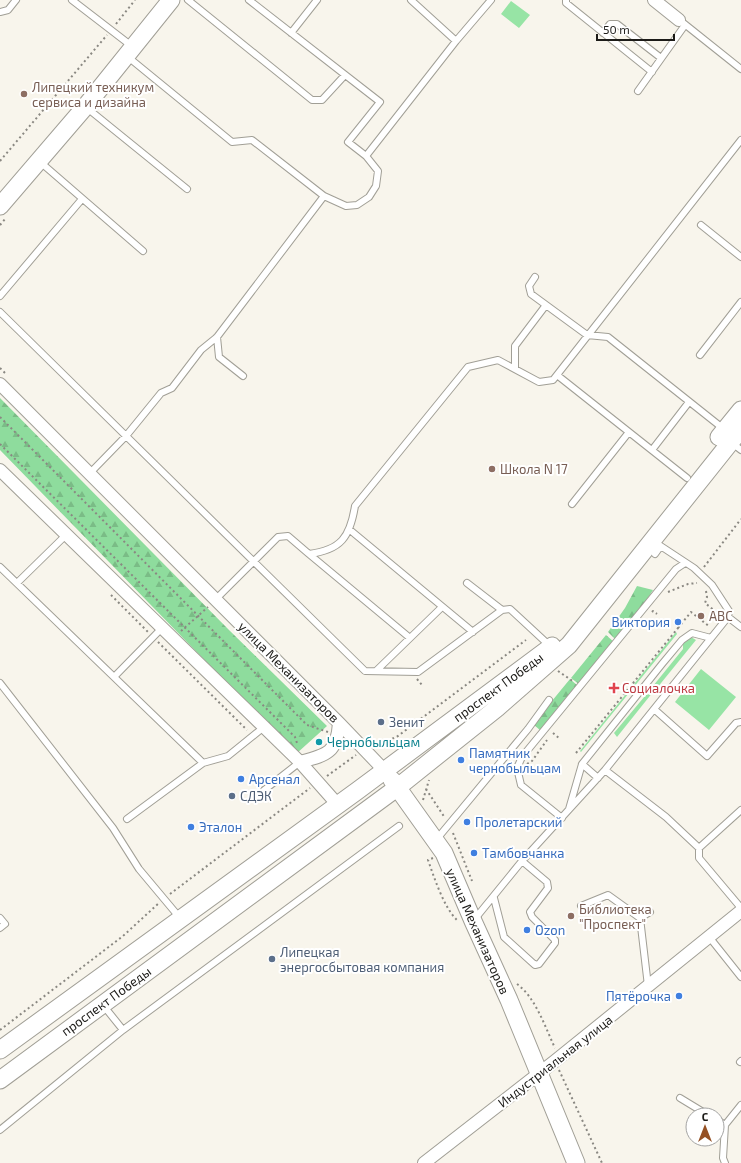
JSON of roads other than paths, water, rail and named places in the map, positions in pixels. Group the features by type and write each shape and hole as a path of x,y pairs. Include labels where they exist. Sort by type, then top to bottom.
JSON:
{"main road":[{"path":"0,206 86,107 171,0"},
{"name":"проспект Победы","path":"0,1080 398,787 498,708 566,648 655,547 734,438 741,410"},
{"name":"проспект Победы","path":"0,1050 180,918 338,805 551,647 687,478 734,438"},
{"name":"улица Механизаторов","path":"384,770 398,787 444,853 472,921 509,1000 576,1163"},
{"path":"199,905 209,913 213,924"}],"street":[{"path":"661,2 682,22"},
{"name":"улица Механизаторов","path":"0,384 339,723 384,770"},
{"path":"0,470 300,762 338,805"},
{"path":"300,762 321,757 335,746 339,723"},
{"name":"Индустриальная улица","path":"424,1163 710,938 741,910"}],"lane":[{"path":"0,12 8,10 16,0"},
{"path":"72,0 111,30 130,52 232,142 252,140 324,196 346,206 357,205 369,197 376,186 378,171 366,156 348,142 380,102 249,0"},
{"path":"188,0 312,100 322,100 344,75"},
{"path":"291,33 317,0"},
{"path":"411,0 456,41"},
{"path":"366,156 456,41 491,0"},
{"path":"566,0 566,3 652,72"},
{"path":"638,91 661,58 682,22 741,70"},
{"path":"603,33 610,24 617,24 661,58"},
{"path":"86,107 187,189"},
{"path":"309,554 332,548 343,541 350,530 355,506 468,367 498,360 540,382 553,380 586,335 741,140"},
{"path":"39,161 143,251"},
{"path":"90,473 126,436 161,393 172,388 201,350 217,337 324,196"},
{"path":"0,296 82,199"},
{"path":"701,225 741,257"},
{"path":"535,277 529,286 531,294 586,335 608,338 734,438"},
{"path":"700,355 741,302"},
{"path":"515,369 515,346 546,305"},
{"path":"0,312 365,671 418,672 502,610 510,609 551,647"},
{"path":"217,337 219,357 243,376"},
{"path":"556,374 687,478"},
{"path":"652,450 689,402"},
{"path":"572,504 629,432"},
{"path":"350,530 473,632"},
{"path":"17,583 66,535"},
{"path":"216,600 278,537 288,536 410,638"},
{"path":"472,921 494,898 522,862 605,770 728,617 729,611 712,585 685,563 655,547"},
{"path":"562,818 521,785 517,777 517,768 522,757 676,569 685,563"},
{"path":"0,566 203,763"},
{"path":"467,583 502,610"},
{"path":"376,671 442,607"},
{"path":"728,617 741,627"},
{"path":"114,677 162,628"},
{"path":"568,811 582,764 682,640 692,633 711,638"},
{"path":"0,683 113,828 139,869 180,918"},
{"path":"436,840 532,724 549,700"},
{"path":"654,709 707,756 736,723 741,722"},
{"path":"532,724 541,733"},
{"path":"127,819 203,763 228,756 264,727"},
{"path":"263,791 300,762"},
{"path":"582,764 598,778"},
{"path":"605,770 666,817 699,848 699,858 741,910"},
{"path":"699,848 741,810"},
{"path":"0,1130 123,1030 399,826"},
{"path":"494,898 504,937 535,965 539,964 556,943 556,940 532,917 530,912 548,888 547,882 522,862"},
{"path":"581,906 608,895 640,918 648,987"},
{"path":"640,918 650,912"},
{"path":"0,918 5,924 0,928"},
{"path":"710,938 741,977"},
{"path":"102,1004 123,1030"},
{"path":"680,1098 695,1107"},
{"path":"725,1124 741,1104"},
{"path":"724,1147 723,1158 725,1163"}],"place":[{"name":"Липецкий техникум сервиса и дизайна","path":"24,94"},
{"name":"Школа N 17","path":"492,469"},
{"name":"АВС","path":"701,616"},
{"name":"Виктория","path":"678,622"},
{"name":"Социалочка","path":"614,688"},
{"name":"Зенит","path":"381,722"},
{"name":"Чернобыльцам","path":"319,742"},
{"name":"Памятник чернобыльцам","path":"461,760"},
{"name":"Арсенал","path":"241,779"},
{"name":"СДЭК","path":"232,796"},
{"name":"Пролетарский","path":"467,822"},
{"name":"Эталон","path":"191,827"},
{"name":"Тамбовчанка","path":"474,853"},
{"name":"Библиотека \"Проспект\"","path":"571,916"},
{"name":"Ozon","path":"527,930"},
{"name":"Липецкая энергосбытовая компания","path":"272,959"},
{"name":"Пятёрочка","path":"679,996"}]}
